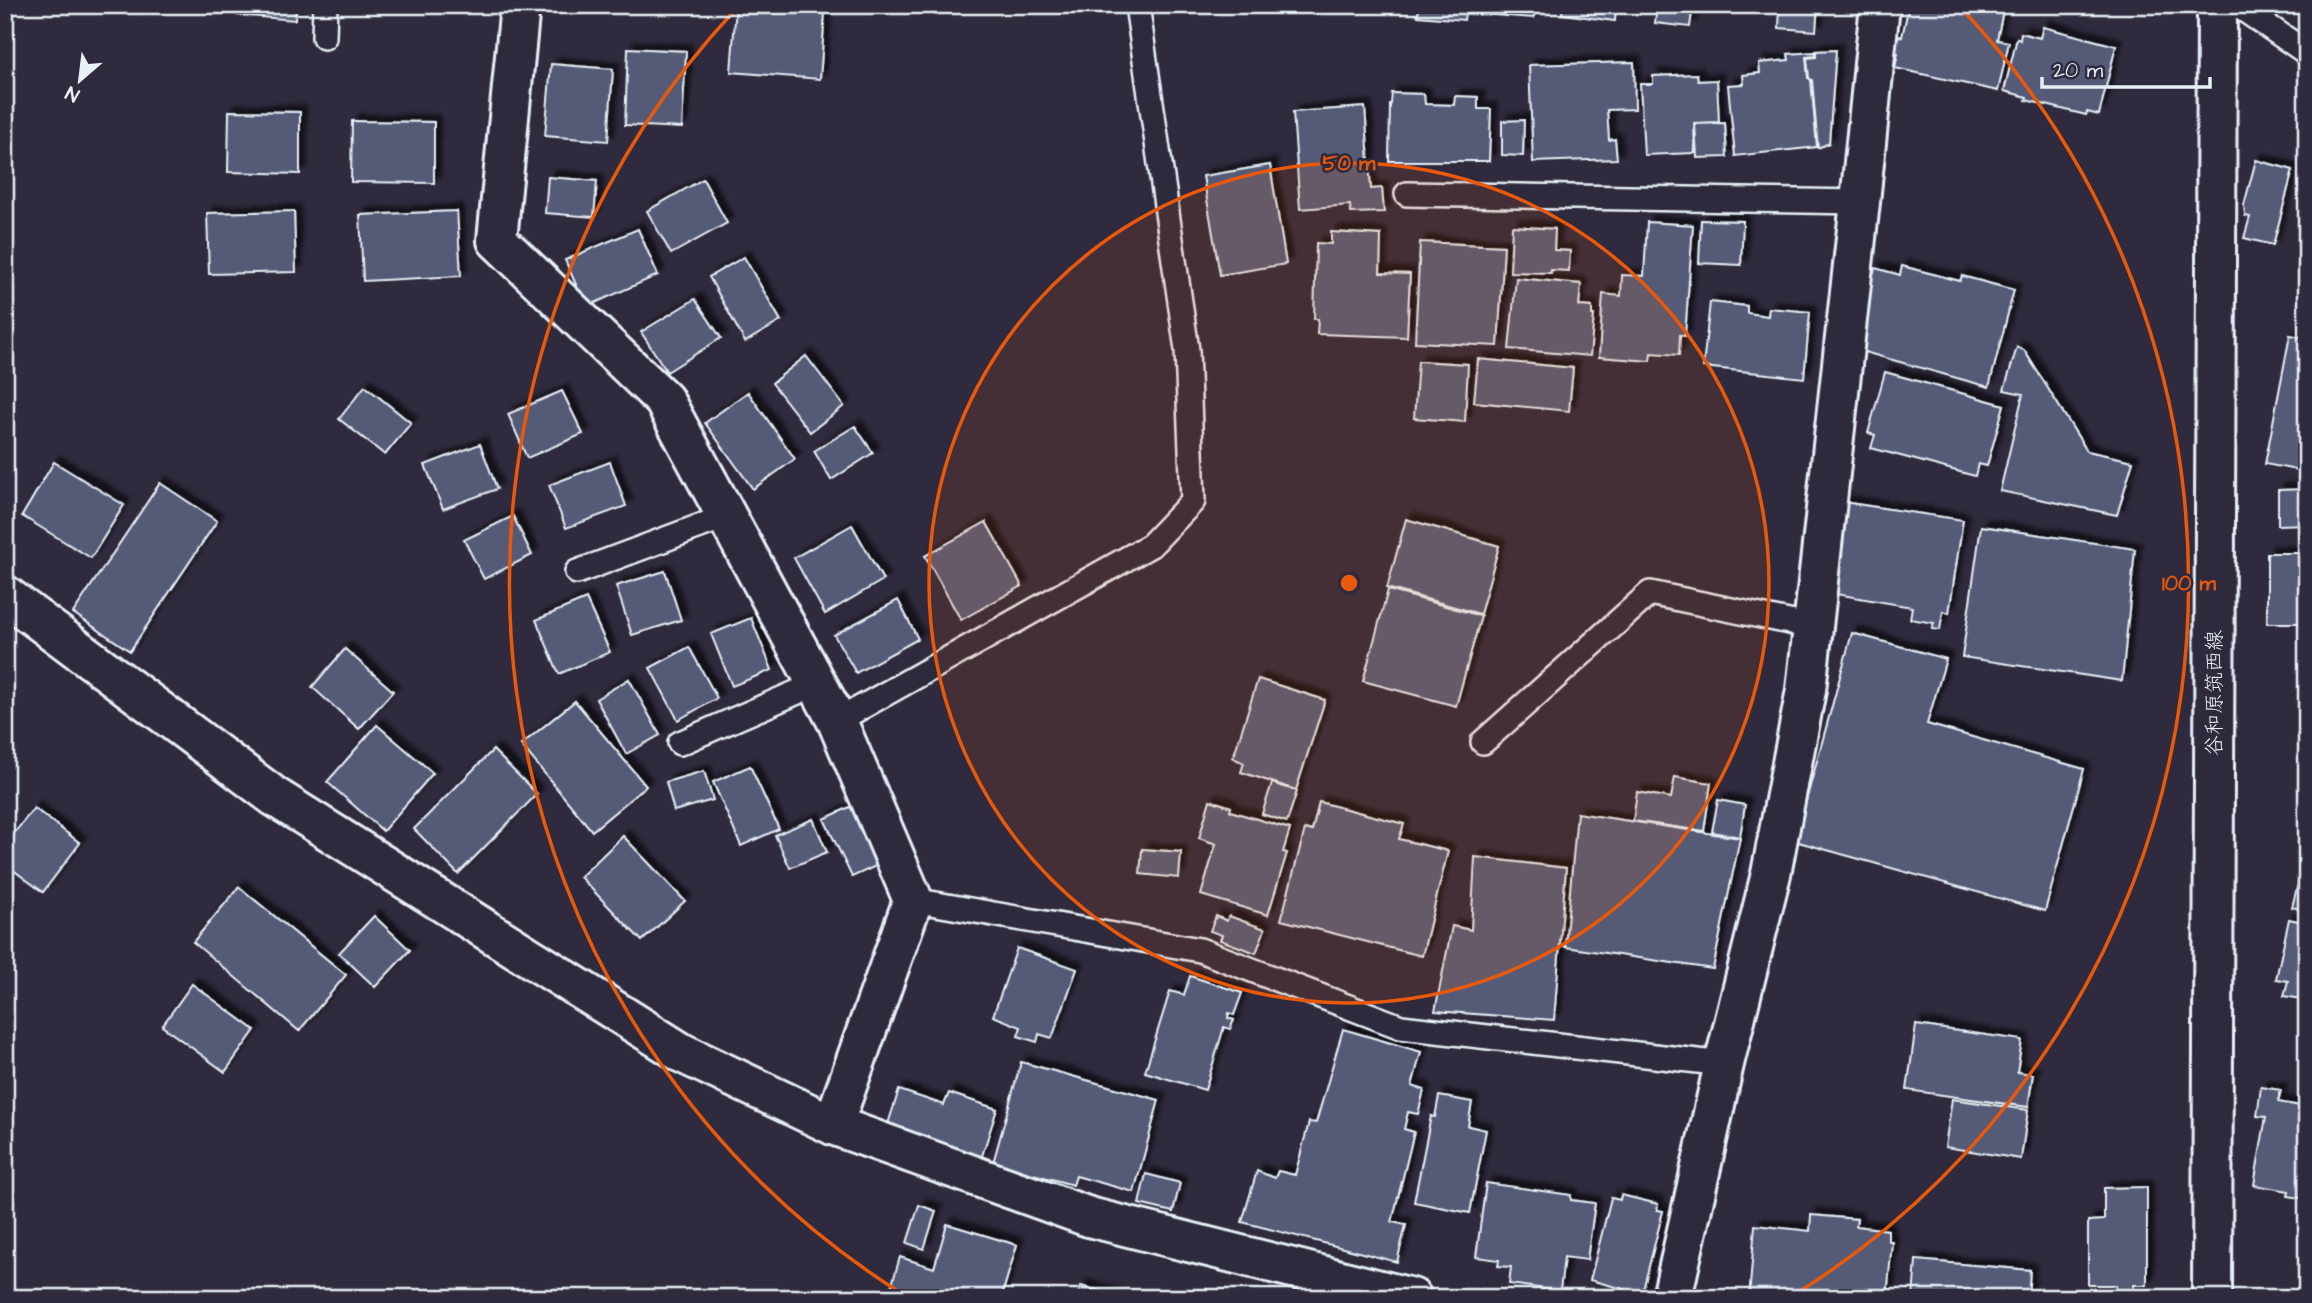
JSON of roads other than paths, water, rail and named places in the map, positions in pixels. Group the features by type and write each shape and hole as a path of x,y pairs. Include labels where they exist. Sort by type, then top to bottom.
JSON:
{"street":[{"path":"520,5 497,240 664,400 837,721 913,900 833,1125"},
{"path":"1672,1298 1724,1064 1771,874 1806,690 1880,5"},
{"name":"谷和原筑西線","path":"2212,1298 2217,5"},
{"path":"5,595 275,797 681,1054 833,1125 1090,1216 1412,1298"}],"lane":[{"path":"324,37 325,5"},
{"path":"837,721 1151,545 1193,501 1187,350 1137,5"},
{"path":"2236,5 2307,54"},
{"path":"1407,194 1860,202"},
{"path":"576,572 727,516"},
{"path":"1483,742 1650,593 1813,627"},
{"path":"680,743 816,684"},
{"path":"913,900 1199,950 1401,1027 1724,1064"}]}
